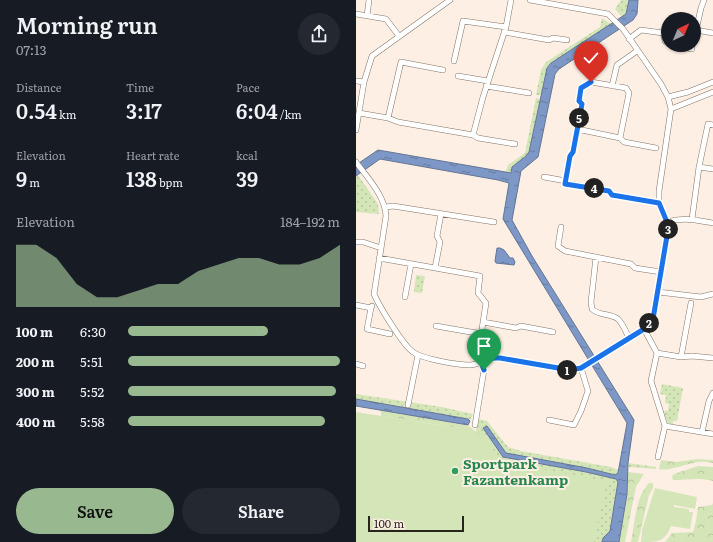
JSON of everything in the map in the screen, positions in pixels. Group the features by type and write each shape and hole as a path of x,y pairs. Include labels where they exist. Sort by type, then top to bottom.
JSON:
{"street":[{"path":"368,16 369,0"},
{"path":"356,130 364,82 372,56 450,0"},
{"path":"473,135 487,83 505,30 511,0"},
{"path":"356,162 386,207 386,216 374,294 377,302 406,346 412,352 418,355 471,365 492,358 500,358 570,370 581,368 644,329 653,319 668,230 667,222 659,203 659,191 671,109 668,97 661,84 623,29 608,14 530,0"},
{"path":"700,12 704,0"},
{"path":"356,14 386,19 399,36"},
{"path":"454,61 463,21 549,40 553,38 566,40"},
{"path":"629,39 641,30 661,33"},
{"path":"701,34 713,33"},
{"path":"612,86 617,66 637,51"},
{"path":"388,118 402,62 443,70"},
{"path":"458,76 529,93"},
{"path":"356,81 364,82"},
{"path":"620,138 629,93 626,88 591,82 581,88 579,101 582,104 578,129 573,152 570,156 565,184 609,191 612,195 659,203"},
{"path":"668,97 688,92 713,82"},
{"path":"671,109 713,92"},
{"path":"359,113 388,118 398,122 473,135 478,138 515,144"},
{"path":"692,219 699,167 708,124 713,125"},
{"path":"578,129 620,138 624,142 656,148"},
{"path":"699,167 713,169"},
{"path":"544,177 566,181"},
{"path":"386,207 393,206 494,222"},
{"path":"435,268 440,242 437,236 442,214"},
{"path":"667,222 692,219 713,223"},
{"path":"561,227 558,246 565,251 631,264 635,268 661,272"},
{"path":"356,242 363,242 380,248"},
{"path":"596,257 591,302 592,309 596,313 617,318 622,324 629,338"},
{"path":"380,258 480,276 478,293 486,303 478,355 484,370 476,425"},
{"path":"405,297 411,264"},
{"path":"658,292 701,297 713,294"},
{"path":"377,302 371,308 367,329 390,334"},
{"path":"680,357 692,303"},
{"path":"356,305 371,308"},
{"path":"483,322 516,328 521,326 553,332"},
{"path":"436,326 482,334"},
{"path":"644,329 657,353 651,381 664,426 658,457"},
{"path":"657,353 680,357 692,356 713,358"},
{"path":"408,405 418,355"},
{"path":"356,364 363,366"},
{"path":"549,420 574,425 588,391 581,368"},
{"path":"702,432 709,401 713,393"},
{"path":"664,426 713,434"}],"green space":[{"path":"621,0 629,0 627,13 622,17 615,9"},
{"path":"602,18 611,24 551,63 547,68 541,95 536,95 541,70 546,62 600,27"},
{"path":"536,98 540,99 529,152 512,167 511,173 505,173 508,165 525,153"},
{"path":"358,175 378,204 379,214 356,212 356,176"},
{"path":"416,275 425,276 422,293 414,292"},
{"path":"662,384 683,388 677,421 673,421 673,424 668,424 664,411 668,411 669,404 665,403 666,395 660,394"},
{"path":"356,394 442,407 473,414 470,420 356,399"},
{"path":"381,410 469,426 459,428 381,416"},
{"name":"Sportpark Fazantenkamp","path":"356,412 459,428 469,426 488,442 502,462 607,481 594,542 356,542"},
{"path":"478,419 487,421 508,447 521,451 611,467 618,470 618,473 615,475 587,468 506,453 487,426 503,457 616,479 618,482 610,531 603,538 602,542 475,542 473,435 476,431"},
{"path":"698,459 713,460 713,463 699,462 671,469 659,469 661,460 676,462"},
{"path":"628,463 656,467 656,469 628,467"},
{"path":"698,466 713,467 713,481 698,479 673,480 672,476 674,474"},
{"path":"628,472 644,474 636,487 625,542 619,542 628,485"},
{"path":"649,483 653,483 653,488 649,495 638,542 631,542 638,503 644,489"},
{"path":"655,488 697,497 695,509 674,505 674,507 689,509 689,512 693,512 690,529 671,526 666,535 660,540 641,542 642,530"},
{"path":"713,503 713,542 665,542 672,533 693,532 698,507 712,505"}],"water":[{"path":"629,0 638,0 637,14 633,20 559,69 555,74 538,157 521,171 512,220 532,256 634,420 628,463 627,494 619,542 602,542 603,538 610,531 618,482 616,479 503,457 483,428 487,426 506,453 587,468 615,475 618,473 627,423 503,219 509,183 380,159 356,176 356,165 378,150 511,173 512,167 529,152 547,68 551,63 626,14"},
{"path":"497,248 504,250 510,258 513,258 515,262 514,265 496,263"},
{"path":"356,399 468,419 470,421 468,425 356,406"}],"place":[{"name":"Sportpark Fazantenkamp","path":"455,471"}],"route":[{"path":"484,370 481,362 492,358 500,358 570,370 581,368 644,329 653,319 668,230 667,222 659,203 612,195 609,191 565,184 570,156 573,152 578,129 582,104 579,101 581,88 591,82"}]}
